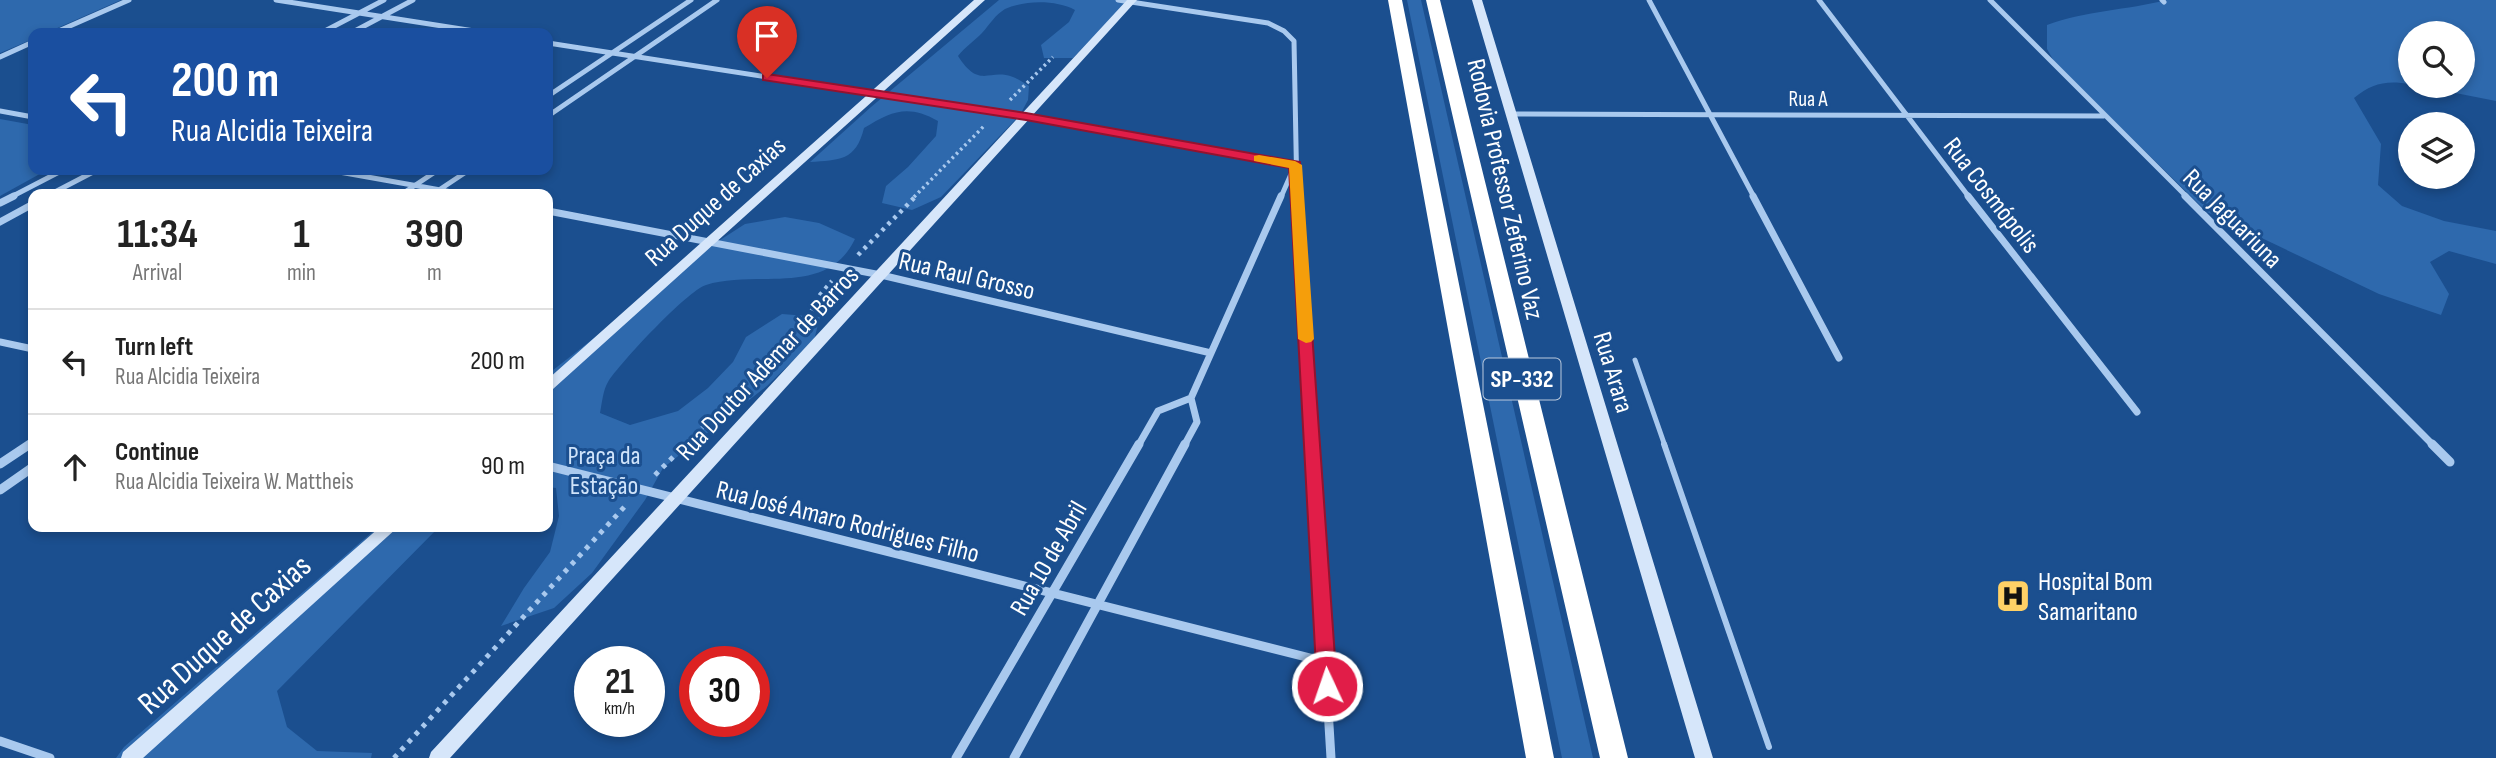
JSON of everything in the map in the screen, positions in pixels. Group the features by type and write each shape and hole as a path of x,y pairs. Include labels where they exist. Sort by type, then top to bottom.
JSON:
{"highway":[{"path":"1387,0 1397,10"},
{"name":"Rodovia Professor Zeferino Vaz","path":"1433,0 1614,758"},
{"name":"SP-332","path":"1397,10 1540,758"}],"street":[{"path":"65,28 129,0"},
{"path":"276,0 454,28"},
{"path":"330,28 384,0"},
{"path":"361,28 413,0"},
{"path":"553,93 691,0"},
{"path":"553,113 717,0"},
{"name":"Rua Duque de Caxias","path":"553,382 980,0"},
{"name":"Rua Arara","path":"1477,0 1704,758"},
{"path":"1650,0 1839,358"},
{"name":"Rua Cosmópolis","path":"1819,0 2137,412"},
{"name":"Rua Jaguariuna","path":"1990,0 2450,462"},
{"path":"1127,1 1269,23 1284,31 1294,41 1295,165 1331,758"},
{"name":"Rua Doutor Ademar de Barros","path":"438,758 1026,117 1127,1"},
{"path":"0,57 28,44"},
{"path":"553,44 1026,117 1295,165"},
{"path":"0,111 28,116"},
{"name":"Rua A","path":"1512,114 2104,117"},
{"path":"1014,758 1197,422 1191,398 1295,165"},
{"path":"0,203 53,175"},
{"path":"61,189 87,175"},
{"path":"357,175 434,189"},
{"path":"409,189 430,175"},
{"path":"440,189 462,175"},
{"path":"0,222 28,207"},
{"name":"Rua Raul Grosso","path":"553,212 881,275 1211,353"},
{"path":"0,342 28,348"},
{"name":"Rua 10 de Abril","path":"956,758 1158,411 1191,398"},
{"path":"0,464 28,445"},
{"name":"Rua José Amaro Rodrigues Filho","path":"553,467 1326,662"},
{"path":"0,490 28,470"},
{"name":"Rua Duque de Caxias","path":"130,758 384,532"},
{"path":"0,741 50,758"}],"lane":[{"path":"1635,360 1769,747"}],"path":[{"path":"394,758 641,490 802,328 820,295 843,268 879,236 1055,56"}],"green space":[{"path":"0,0 121,0 57,28 28,28 28,41 0,53"},
{"path":"999,0 1128,0 1073,58 1044,58 1041,45 1069,22 1075,10 1041,2 1005,9 958,56 978,75 1004,75 1029,86 1028,100 1020,115 941,197 912,210 882,203 886,186 908,167 936,136 938,121 918,113 900,112 883,117 864,128 856,147 845,157 810,162 871,107"},
{"path":"1407,0 1421,0 1593,758 1562,758"},
{"path":"2167,0 2496,0 2496,101 2475,97 2475,21 2398,21 2398,82 2380,84 2354,98 2381,144 2378,185 2402,206 2444,221 2496,231 2496,264 2449,251 2430,262 2449,294 2441,315 2379,294 2207,212 2055,63 2047,49 2047,25"},
{"path":"0,119 28,124 28,175 38,175 0,196"},
{"name":"Praça da Estação","path":"785,217 819,223 855,239 843,257 827,269 809,275 726,281 706,285 697,290 654,329 615,373 605,389 600,413 630,425 678,411 708,388 733,362 746,337 782,314 820,317 814,340 767,386 663,468 645,500 592,573 554,608 501,626 550,552 559,516 556,488 553,488 553,370 717,242 745,224"},
{"path":"372,532 434,532 277,691 287,727 317,751 372,753 371,758 116,758 124,747"}],"slow traffic":[{"path":"1259,159 1295,165 1306,339"}],"place":[{"name":"Hospital Bom Samaritano","path":"2013,596"}],"route":[{"path":"767,78 1026,117 1295,165 1327,686"}]}
